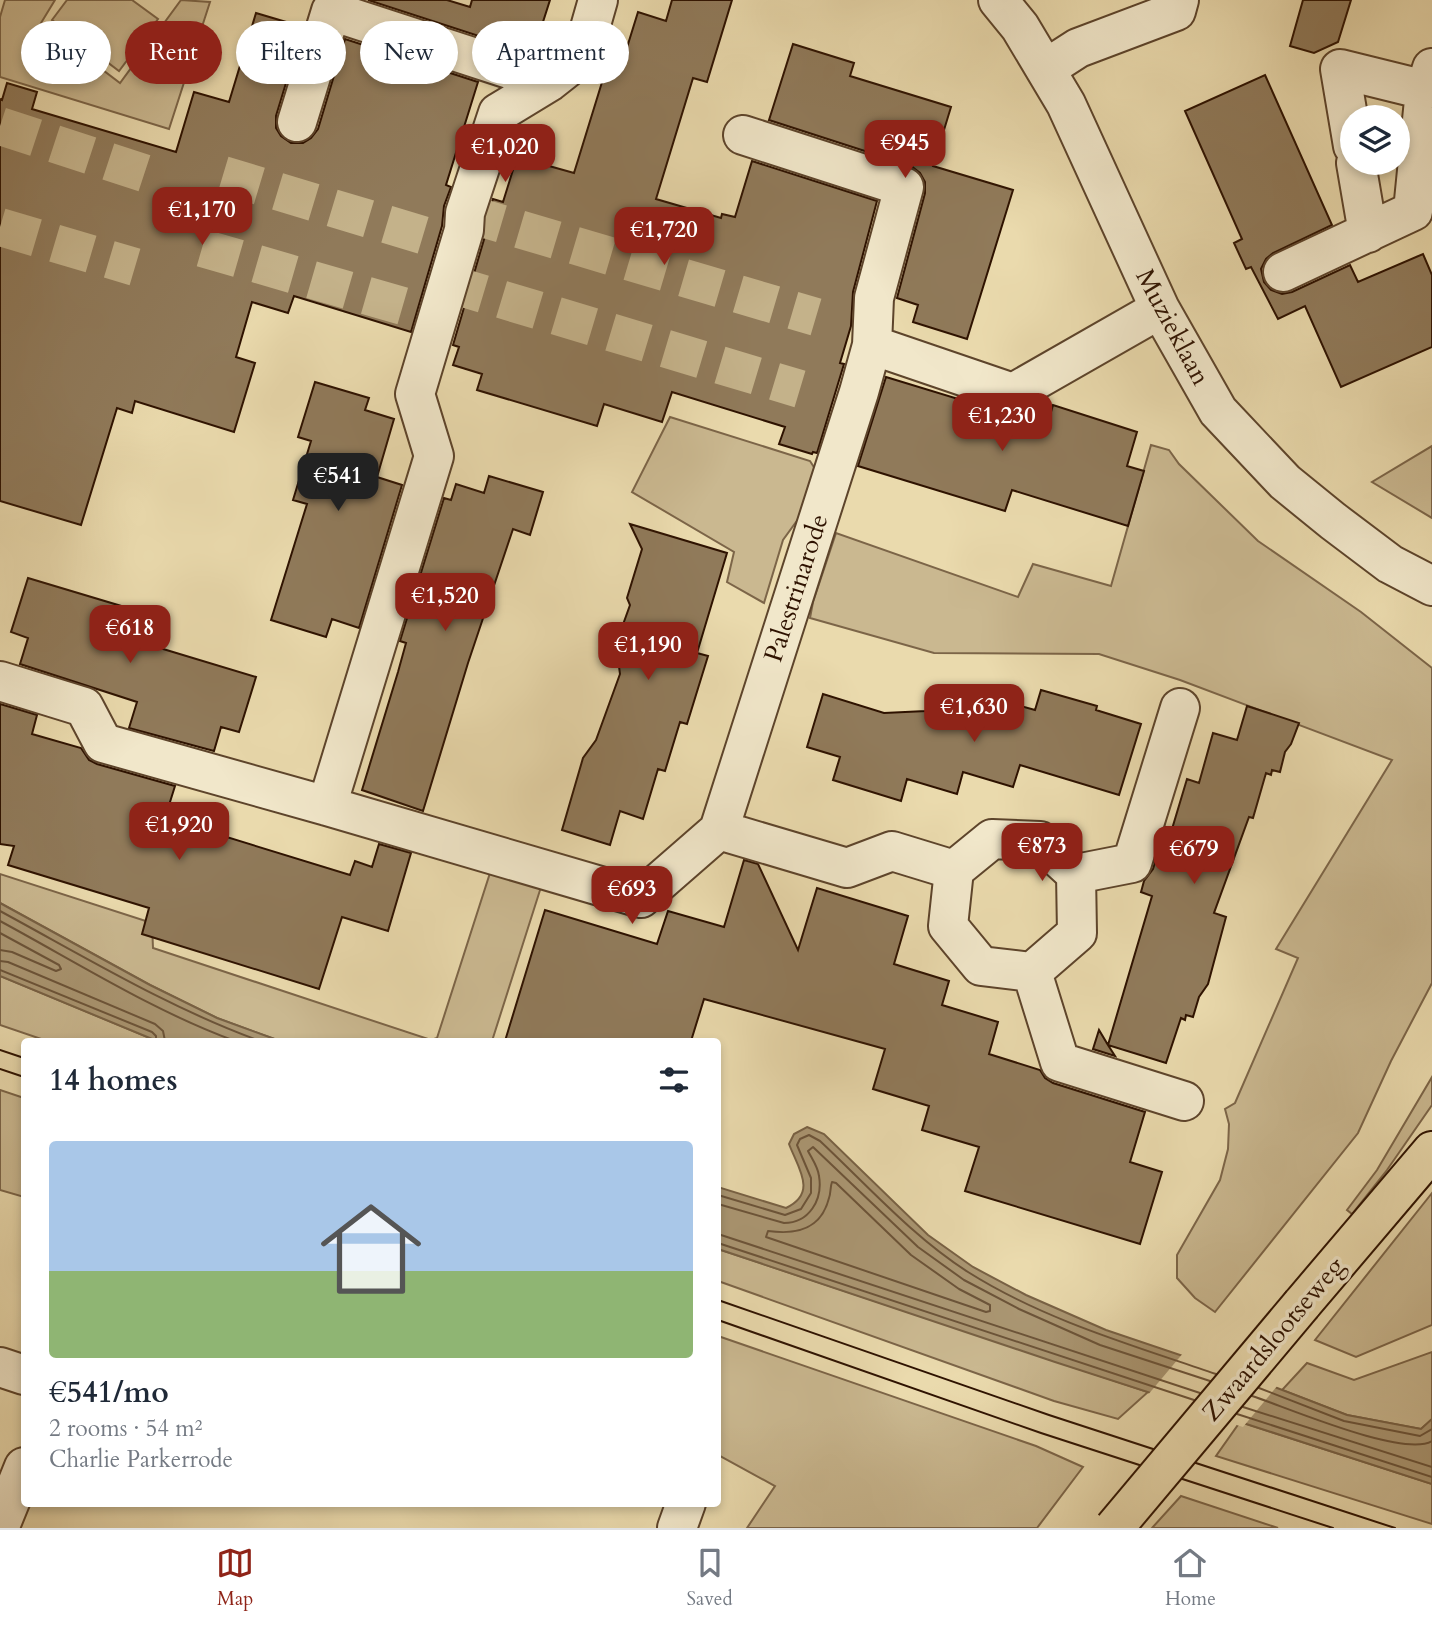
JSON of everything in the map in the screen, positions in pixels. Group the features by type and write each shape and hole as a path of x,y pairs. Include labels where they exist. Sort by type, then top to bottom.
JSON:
{"main road":[{"name":"Zwaardslootseweg","path":"1114,1528 1432,1151"}],"street":[{"path":"592,21 598,0"},
{"name":"Muzieklaan","path":"998,0 1047,68 1160,309 1218,411 1285,482 1332,521 1390,564 1432,586"},
{"path":"1047,68 1078,48 1176,11 1179,0"},
{"path":"297,121 331,11 472,57"},
{"path":"1283,272 1413,211 1429,79 1340,69 1346,105"},
{"path":"327,806 434,456 415,394 464,229 465,213 498,113 546,84"},
{"name":"Palestrinarode","path":"719,830 855,405 872,345 874,298 904,187 743,135"},
{"path":"1358,175 1367,233"},
{"path":"872,345 1013,393 1160,309"},
{"path":"0,681 85,707 103,743 641,898 719,830 847,868 892,851 954,870"},
{"path":"1076,874 1132,863 1180,708"},
{"path":"992,839 1040,841 1076,874 1077,933 1032,972 981,966 948,926 954,870 992,839"},
{"path":"1032,972 1060,1062 1184,1101"},
{"path":"0,1367 21,1374"},
{"path":"0,1526 21,1474"},
{"path":"677,1528 684,1507"}],"shaded area":[{"path":"5,0 55,0 42,21 21,21 21,83 0,77 0,17"},
{"path":"67,0 132,0 158,19 125,21 125,63 119,71 111,65 111,21 52,20"},
{"path":"181,0 210,2 204,21 166,21"},
{"path":"111,76 120,83 125,76 125,84 184,84 169,129 23,84 111,84"},
{"path":"670,417 810,461 817,472 804,511 783,540 764,603 727,582 734,552 632,492"},
{"path":"1151,445 1169,450 1179,464 1258,541 1361,612 1432,668 1432,983 1391,1061 1358,1133 1215,1312 1195,1298 1177,1278 1177,1255 1220,1180 1228,1149 1229,1124 1225,1109 1235,1103 1298,958 1276,949 1392,760 1180,680 1099,654 934,653 810,618 836,533 1018,597 1033,564 1111,586"},
{"path":"1432,446 1432,518 1372,482"},
{"path":"490,873 541,887 493,1038 437,1038"},
{"path":"0,874 152,923 153,948 425,1038 272,1038 217,1018 150,985 0,903"},
{"path":"0,976 150,1038 38,1038 0,1025"},
{"path":"1432,1077 1432,1105 1387,1170 1352,1214 1347,1210 1377,1170"},
{"path":"0,1090 21,1097 21,1196 0,1190"},
{"path":"1432,1193 1432,1325 1356,1357 1315,1340"},
{"path":"721,1250 1148,1392 1118,1419 1054,1401 721,1282"},
{"path":"721,1337 1036,1446 1083,1467 1037,1528 747,1528 775,1486 721,1457"},
{"path":"1432,1352 1432,1419 1421,1429 1347,1415 1282,1390 1307,1363 1354,1380"},
{"path":"1240,1422 1432,1484 1432,1524 1216,1456"},
{"path":"1181,1496 1278,1528 1152,1528"}],"water":[{"path":"0,903 150,985 217,1018 272,1038 150,1038 0,976"},
{"path":"807,1127 824,1134 928,1235 973,1267 1026,1295 1106,1330 1272,1386 1347,1415 1421,1429 1432,1419 1432,1484 721,1250 721,1188 786,1208 801,1195 803,1179 789,1144 794,1134"}],"pier":[{"path":"1184,1352 1278,1385 1243,1427 1147,1396"}],"building":[{"path":"368,0 447,0 470,7 472,0 550,0 543,21 472,21 472,34 458,29 458,21 433,21"},
{"path":"672,0 732,0 707,82 693,78 656,199 721,218 722,214 735,217 752,161 877,201 853,292 851,326 840,363 844,364 817,453 812,454 779,444 785,427 672,392 662,422 604,404 597,426 477,390 482,374 453,365 459,347 453,345 485,236 487,217 493,199 503,202 517,157 574,173 601,84 629,84 629,41 638,12 666,21"},
{"path":"1303,0 1351,0 1338,42 1314,53 1290,46"},
{"path":"256,13 283,21 254,21"},
{"path":"346,39 360,44 360,84 458,84 458,76 472,80 472,84 477,84 446,185 451,187 444,206 442,226 411,332 294,296 288,313 252,302 236,357 255,363 234,432 135,401 132,413 117,408 81,525 0,501 0,99 2,100 7,83 37,92 32,109 176,152 194,92 229,102 236,79 236,84 286,84 276,116 276,128 281,136 291,143 303,143 318,129 332,84 346,84"},
{"path":"793,44 854,63 850,76 951,107 933,166 1013,190 967,339 913,322 918,305 897,298 925,193 925,182 920,173 911,166 769,120"},
{"path":"1265,75 1332,225 1273,253 1261,269 1264,282 1271,290 1282,294 1350,265 1358,282 1423,254 1432,275 1432,347 1341,387 1305,306 1278,319 1251,267 1246,269 1234,243 1242,239 1185,111"},
{"path":"886,377 1047,426 1053,405 1137,432 1127,466 1144,471 1128,526 1012,490 1005,511 858,466"},
{"path":"315,382 369,398 365,410 394,419 377,477 402,485 359,628 332,619 326,637 271,620 307,504 293,500 311,441 298,437"},
{"path":"489,476 543,492 530,535 513,529 468,663 423,811 362,790 406,643 400,641 444,498 451,500 456,484 484,493"},
{"path":"630,524 727,553 697,653 708,656 687,724 680,722 665,771 658,769 643,819 620,811 610,845 562,830 583,758 596,740 620,674 616,644 630,605 627,598 642,549"},
{"path":"28,578 148,614 140,642 256,677 239,732 221,727 214,751 129,728 137,702 20,664 28,638 11,632"},
{"path":"1041,690 1097,706 1096,710 1141,724 1119,795 1020,765 1013,787 963,772 957,794 907,779 901,801 833,780 840,757 807,747 823,694 884,713 926,711 929,703 979,717 985,696 1035,710"},
{"path":"0,704 37,715 32,734 81,748 89,760 97,764 175,786 165,818 350,875 355,861 372,867 379,844 411,853 388,931 342,917 319,989 142,934 149,908 8,865 14,846 0,844"},
{"path":"1247,706 1299,723 1285,752 1280,772 1272,770 1271,775 1266,773 1253,818 1249,817 1214,913 1226,917 1208,984 1199,997 1193,1017 1186,1015 1185,1020 1181,1018 1166,1063 1108,1045 1152,896 1141,892 1144,881 1153,869 1166,827 1172,829 1187,779 1199,783 1213,733 1237,740"},
{"path":"744,860 758,864 798,950 817,888 908,916 894,964 949,981 942,1005 998,1022 989,1054 1040,1070 1045,1078 1053,1083 1145,1112 1130,1162 1162,1172 1140,1244 965,1191 979,1147 922,1130 929,1106 873,1089 885,1049 704,999 692,1038 506,1038 545,910 657,944 668,911 724,927"},
{"path":"1099,1030 1115,1056 1093,1049"}],"tunnel":[{"path":"0,126 162,179"},
{"path":"223,175 459,246"},
{"path":"465,213 816,317"},
{"path":"0,227 135,267"},
{"path":"202,248 437,316"},
{"path":"447,283 800,389"}],"tram line":[{"path":"0,1050 21,1057"},
{"path":"0,1069 21,1076"},
{"path":"721,1301 1049,1415 1395,1528"},
{"path":"721,1321 1041,1433 1333,1528"}]}
